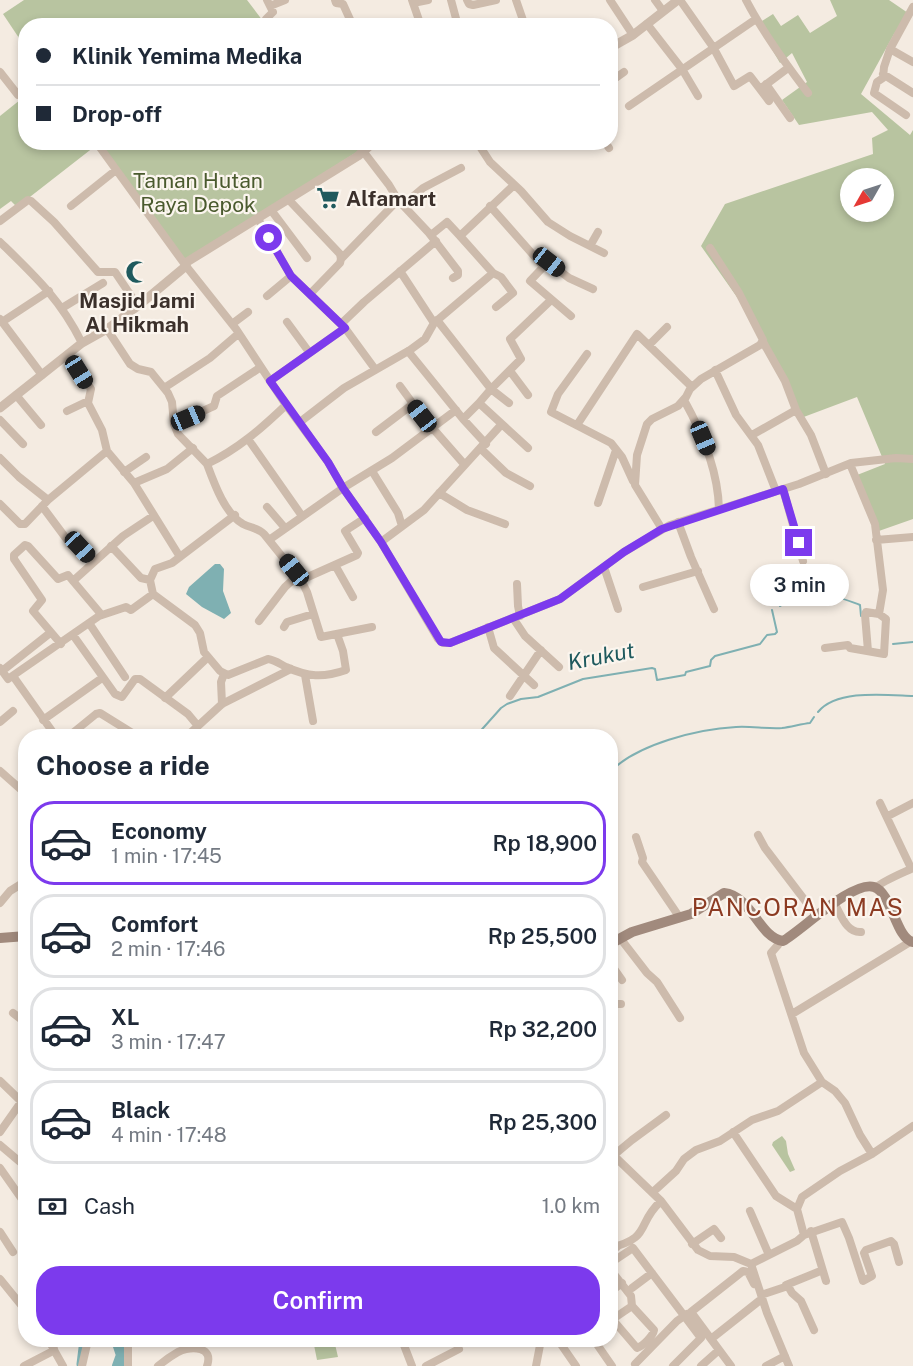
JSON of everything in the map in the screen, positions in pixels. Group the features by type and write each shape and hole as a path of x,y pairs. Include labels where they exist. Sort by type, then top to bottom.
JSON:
{"main road":[{"path":"618,938 680,918 694,912 720,894 727,893 742,902 770,936 779,941 786,939 834,903 864,888 876,888 894,914 904,936 912,942"},
{"path":"0,938 18,937"}],"street":[{"path":"267,18 273,12 269,3 285,0"},
{"path":"418,18 412,2 428,0"},
{"path":"451,0 456,18"},
{"path":"467,0 473,5 496,0"},
{"path":"516,0 522,18"},
{"path":"610,0 633,35"},
{"path":"655,0 663,11"},
{"path":"618,43 633,35 679,0 713,47 734,86 752,75 790,118"},
{"path":"747,0 756,19 788,68 808,93"},
{"path":"336,1 343,4 349,18"},
{"path":"906,116 874,93 877,82 883,78 890,49 913,7"},
{"path":"629,106 756,19"},
{"path":"647,24 682,69 698,96"},
{"path":"904,24 913,28"},
{"path":"890,49 913,62"},
{"path":"763,86 788,68"},
{"path":"0,72 18,95"},
{"path":"618,76 624,72"},
{"path":"883,74 913,93"},
{"path":"763,86 769,101"},
{"path":"102,150 186,266 232,324 286,405 300,422 381,542 441,642 447,644 560,599 624,552 678,522 780,490 861,461 913,459"},
{"path":"482,150 490,162 548,222 604,253"},
{"path":"0,408 82,343 107,329 138,306 195,256 363,152 458,270 458,275 453,278"},
{"path":"310,294 340,263 341,259 401,202 461,168"},
{"path":"71,206 116,170"},
{"path":"460,236 514,185"},
{"path":"288,199 340,254 341,259"},
{"path":"0,221 28,200 31,201 54,222 98,272 115,272 138,306"},
{"path":"490,206 543,266"},
{"path":"271,210 307,258"},
{"path":"258,219 291,276 343,326 375,369"},
{"path":"270,381 343,326 447,222 493,273 501,277 513,293 496,308"},
{"path":"590,246 598,232"},
{"path":"0,242 63,308 82,343"},
{"path":"710,248 760,330 763,342 785,381 796,410 811,435 826,474"},
{"path":"571,316 550,301 530,282 543,266 549,262 569,278 593,290"},
{"path":"400,271 435,322 491,389 509,404"},
{"path":"300,422 344,388 425,339 435,322 493,273"},
{"path":"267,296 291,276"},
{"path":"63,308 103,283"},
{"path":"42,375 1,320 49,291"},
{"path":"463,419 522,357 510,339 550,301"},
{"path":"232,324 248,312"},
{"path":"287,322 309,352"},
{"path":"650,345 668,327"},
{"path":"107,329 130,364 151,372 164,388 172,402 174,424 178,434 207,464 219,496 244,524 260,530 299,578 321,637 372,627"},
{"path":"164,388 210,358 238,334"},
{"path":"578,425 637,334 692,387"},
{"path":"635,485 637,456 647,424 655,417 678,406 692,387 716,370 763,342"},
{"path":"408,351 506,473 530,486"},
{"path":"68,354 91,389 88,401 68,411"},
{"path":"588,354 558,394 551,412 601,437 616,450 662,529"},
{"path":"174,424 213,407 217,396 261,367"},
{"path":"716,370 736,415 752,435 780,490 803,561"},
{"path":"510,371 528,395"},
{"path":"400,386 464,464"},
{"path":"16,395 41,425"},
{"path":"684,400 695,419 712,464 717,483 719,510"},
{"path":"88,401 102,430 107,451 134,483 180,557"},
{"path":"479,403 528,448"},
{"path":"376,432 413,404"},
{"path":"207,464 248,440 286,405"},
{"path":"269,540 433,429 456,410"},
{"path":"752,435 796,410"},
{"path":"0,420 23,444"},
{"path":"381,542 419,514 501,425"},
{"path":"248,440 302,516"},
{"path":"134,483 167,470 193,448"},
{"path":"598,503 616,450"},
{"path":"0,504 22,525 107,451"},
{"path":"124,472 146,457"},
{"path":"2,463 45,503 71,545"},
{"path":"850,464 875,524 883,590 879,614"},
{"path":"372,471 398,513 402,526"},
{"path":"439,493 467,510 505,524"},
{"path":"267,507 285,528"},
{"path":"235,515 172,563 154,569 150,580 153,594 195,625 200,633 202,649 224,674 234,674 268,659 273,659 305,675 325,676 347,669 337,634"},
{"path":"73,581 133,528 153,516"},
{"path":"259,621 291,580 335,566 357,555 345,531 365,518"},
{"path":"678,522 690,557 714,609"},
{"path":"876,540 913,537"},
{"path":"61,644 33,611 42,600 15,561 14,555 27,545 58,579 67,574 100,613 99,616"},
{"path":"111,546 141,578 150,580"},
{"path":"80,547 93,561"},
{"path":"335,566 353,597"},
{"path":"604,567 618,609"},
{"path":"643,587 698,571"},
{"path":"517,584 517,617 523,634 559,667"},
{"path":"0,685 99,616 126,607 131,610 153,594"},
{"path":"825,648 848,645 850,648 884,654 886,619 879,614 866,612 868,651"},
{"path":"284,627 286,622 314,614"},
{"path":"89,623 125,676"},
{"path":"488,627 494,648 534,685"},
{"path":"50,633 1,669 11,678 50,729"},
{"path":"73,635 115,694 122,697 137,678 188,714 198,726"},
{"path":"510,696 541,650"},
{"path":"165,698 208,657"},
{"path":"195,729 222,704 291,669"},
{"path":"222,704 221,682 224,674"},
{"path":"305,675 313,721"},
{"path":"43,720 102,678"},
{"path":"0,722 13,711"},
{"path":"80,729 100,713 126,729"},
{"path":"0,771 18,787"},
{"path":"888,816 913,802"},
{"path":"876,888 880,883 896,878 912,868 880,803"},
{"path":"758,836 816,915"},
{"path":"636,837 643,858 642,862 680,918"},
{"path":"0,903 10,891 18,886"},
{"path":"834,903 849,928 855,932 861,932"},
{"path":"779,941 771,952 802,1049 822,1082 835,1091 845,1103 872,1154"},
{"path":"792,1014 837,990 912,942"},
{"path":"618,943 658,983 680,1018"},
{"path":"618,974 622,980"},
{"path":"13,1013 18,1017"},
{"path":"0,1081 18,1096"},
{"path":"653,1192 672,1175 685,1158 704,1146 720,1141 752,1120 778,1111 822,1082"},
{"path":"0,1132 18,1109"},
{"path":"618,1150 666,1115"},
{"path":"797,1209 799,1200 811,1189 872,1154 913,1126"},
{"path":"733,1132 776,1196 797,1209 826,1281"},
{"path":"0,1144 18,1160"},
{"path":"618,1160 653,1192 692,1244 705,1254 734,1257 751,1264 808,1233 842,1222 862,1281 872,1276 864,1253 867,1250 891,1241 899,1262"},
{"path":"0,1168 18,1194"},
{"path":"618,1246 638,1237 649,1213 661,1201"},
{"path":"750,1211 769,1255"},
{"path":"692,1244 714,1229 721,1238"},
{"path":"0,1232 14,1252"},
{"path":"618,1260 633,1248 652,1273 711,1338 731,1366"},
{"path":"751,1264 765,1320"},
{"path":"635,1364 677,1321 746,1270 789,1366"},
{"path":"711,1338 760,1298 818,1272"},
{"path":"632,1288 652,1273"},
{"path":"618,1276 631,1296 632,1306 654,1330 654,1334 637,1348 618,1327"},
{"path":"0,1279 18,1301"},
{"path":"618,1286 622,1283"},
{"path":"786,1285 801,1301 814,1330"},
{"path":"618,1316 632,1306"},
{"path":"673,1366 701,1338 688,1314"},
{"path":"52,1347 63,1366"},
{"path":"82,1366 86,1347"},
{"path":"128,1366 130,1347"},
{"path":"405,1347 412,1366"},
{"path":"536,1366 540,1347"},
{"path":"563,1347 576,1366"},
{"path":"599,1347 612,1366"},
{"path":"158,1366 175,1354 194,1348 204,1349 207,1352 207,1366"},
{"path":"426,1366 459,1349"},
{"path":"24,1366 54,1350"},
{"path":"701,1366 719,1350"},
{"path":"567,1366 569,1356"},
{"path":"766,1366 785,1356"}],"green space":[{"path":"24,0 247,0 261,18 18,18 18,36 3,14"},
{"path":"830,0 889,0 908,13 861,94 910,135 913,130 913,519 876,532 852,477 885,464 857,397 801,418 751,317 701,246 725,204 873,154 872,138 888,130 872,112 799,125 782,100 807,82 792,53 780,63 757,24 773,14 781,26 798,15 810,33 837,16"},
{"path":"18,102 18,150 90,150 17,207 11,201 0,209 0,116"},
{"name":"Taman Hutan Raya Depok","path":"104,150 360,150 185,261"},
{"path":"782,1136 786,1141 788,1154 795,1170 790,1172 772,1145"},
{"path":"314,1347 336,1347 338,1357 317,1360"}],"water":[{"path":"215,564 220,564 224,569 223,591 231,613 224,619 202,607 186,594 189,587"}],"waterway":[{"name":"Krukut","path":"780,606 800,599 810,598 820,601 835,597 860,605 861,616"},
{"name":"Krukut","path":"482,729 507,704 538,697 583,679 652,668 655,669 657,680 685,675 686,672 710,666 715,656 760,644 767,635 775,634 777,632 772,610"},
{"name":"Krukut","path":"893,644 913,642"},
{"path":"818,712 826,705 849,697 913,696"},
{"path":"618,765 636,753 687,735 721,728 785,728 810,723 814,717"},
{"path":"80,1364 82,1347"},
{"name":"Krukut","path":"118,1366 122,1355 119,1347"}],"place":[{"name":"Alfamart","path":"328,198"},
{"name":"Masjid Jami Al Hikmah","path":"137,272"}],"district":[{"name":"PANCORAN MAS","path":"798,907"}],"route":[{"path":"269,238 291,276 345,328 270,381 381,542 441,642 450,643 553,602 624,552 662,529 783,489 799,543"}]}
